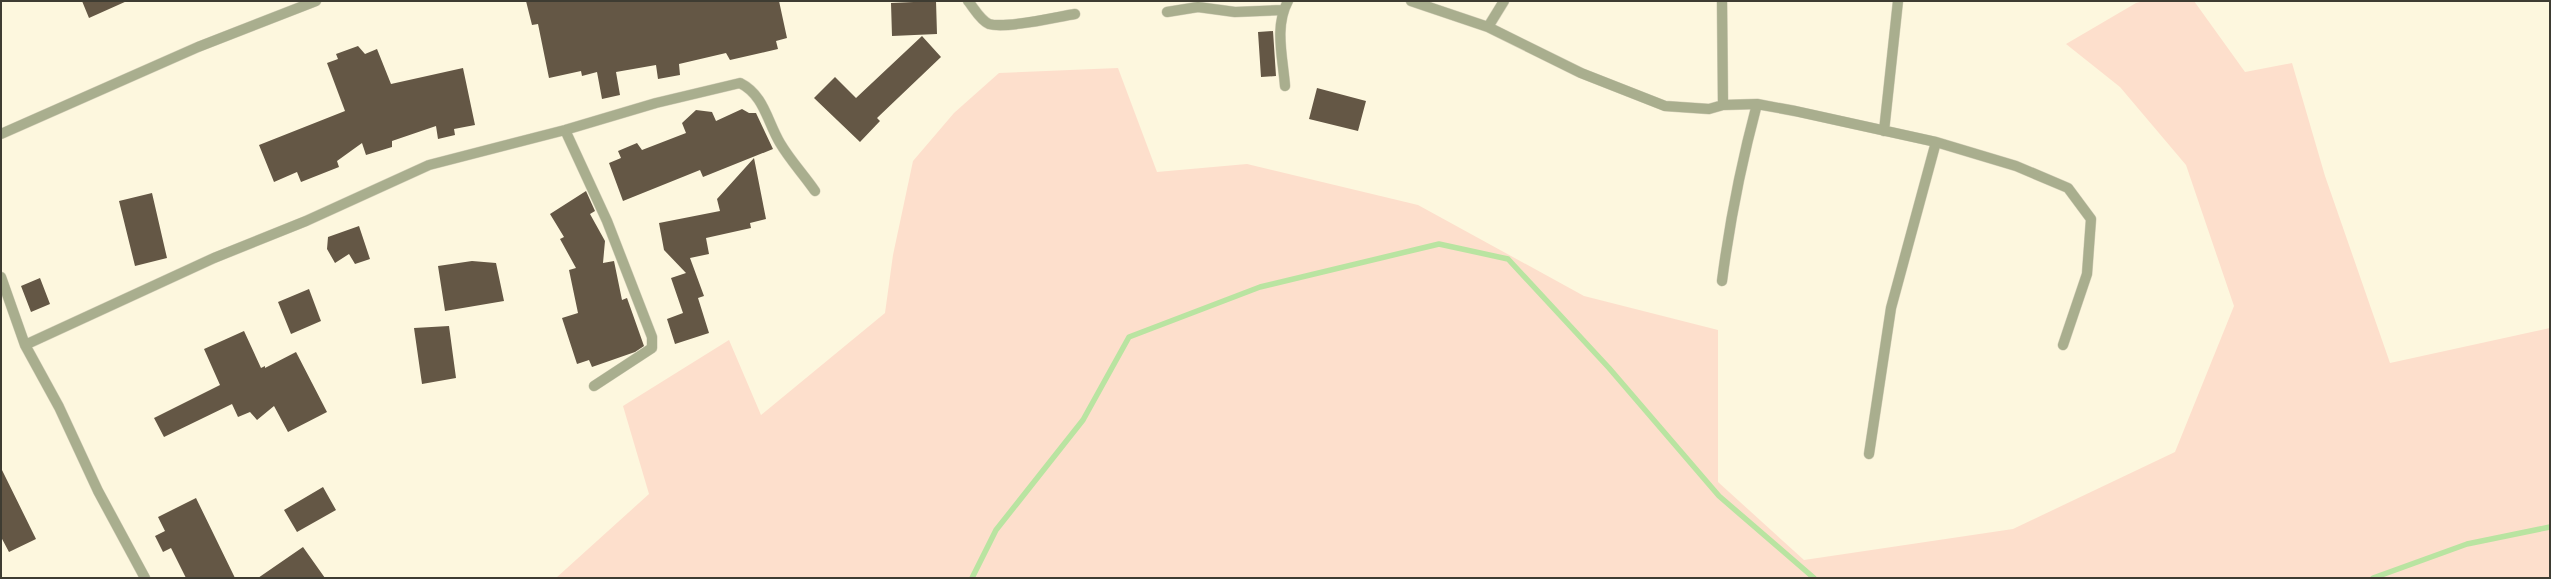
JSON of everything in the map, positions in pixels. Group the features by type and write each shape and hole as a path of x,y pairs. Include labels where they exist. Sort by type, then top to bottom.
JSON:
{"street":[{"path":"1,134 198,47 316,1"},
{"path":"968,1 982,20 989,24 1002,25 1075,14"},
{"path":"1285,86 1280,31 1283,10 1288,1"},
{"path":"1411,1 1488,27 1581,73 1665,106 1709,109 1723,105 1758,104 1936,142 2016,166 2068,188 2090,219 2086,274 2063,345"},
{"path":"1488,27 1504,1"},
{"path":"1722,1 1723,105"},
{"path":"1884,131 1898,1"},
{"path":"1167,12 1198,7 1234,12 1283,10"},
{"path":"25,345 181,273 306,221 429,165 564,130 656,103 740,83 752,89 762,104 780,143 815,191"},
{"path":"1722,280 1730,218 1742,159 1758,104"},
{"path":"564,130 607,221 652,337 652,348 643,356 594,386"},
{"path":"1868,454 1891,308 1936,142"},
{"path":"1,278 25,345 59,407 98,491 145,578"}],"shaded area":[{"path":"2144,1 2194,1 2245,72 2292,63 2325,176 2390,363 2550,328 2550,578 556,578 649,494 623,406 729,340 761,415 885,313 893,255 913,161 954,113 999,73 1118,68 1157,172 1247,164 1418,205 1584,296 1718,330 1718,482 1804,560 2013,529 2175,452 2234,306 2186,165 2120,87 2066,44 2136,3"}],"building":[{"path":"82,1 127,1 89,18"},
{"path":"526,1 779,1 787,38 776,41 778,49 730,60 726,53 679,64 680,75 658,79 656,65 616,72 620,95 602,99 597,72 582,76 581,71 549,78 538,24 532,25"},
{"path":"936,1 937,34 892,36 891,3"},
{"path":"1273,31 1276,76 1261,77 1258,32"},
{"path":"922,36 941,57 877,118 880,121 860,142 814,98 835,77 856,98"},
{"path":"358,46 365,54 377,49 391,84 463,68 475,125 454,129 455,135 438,139 436,126 392,141 392,147 366,155 362,143 337,161 339,167 301,182 297,172 274,182 259,145 345,111 327,63 338,59 336,54"},
{"path":"1317,88 1366,101 1358,131 1309,119"},
{"path":"742,109 749,113 756,113 773,149 703,177 700,170 623,201 609,163 621,158 618,151 637,143 642,150 686,133 682,123 696,110 712,112 716,121"},
{"path":"754,158 766,219 750,223 751,228 706,238 709,254 690,258 704,296 698,298 709,333 675,344 667,319 683,313 671,278 686,273 664,250 659,223 720,211 717,199"},
{"path":"586,191 595,211 590,214 605,241 603,263 614,261 622,300 627,298 644,346 635,352 592,367 589,360 577,364 562,318 578,313 569,270 576,268 560,239 564,237 550,214"},
{"path":"152,193 167,258 135,266 119,201"},
{"path":"359,226 370,259 355,264 349,254 335,263 327,249 328,237"},
{"path":"472,261 496,263 504,301 445,311 438,266"},
{"path":"40,278 50,304 31,312 21,286"},
{"path":"309,289 321,321 291,334 278,302"},
{"path":"449,326 456,378 422,384 414,328"},
{"path":"244,331 261,368 265,366 265,368 296,352 327,412 288,432 274,406 257,420 250,412 238,417 232,404 164,437 154,418 220,385 204,349"},
{"path":"1,468 36,539 9,552 1,537"},
{"path":"323,487 336,510 297,532 284,510"},
{"path":"196,498 235,578 186,578 171,548 163,552 155,536 165,531 158,517"},
{"path":"303,547 325,578 258,578"}],"waterway":[{"path":"972,578 996,530 1083,420 1129,337 1260,287 1439,244 1508,259 1609,368 1719,496 1814,578"},
{"path":"2373,578 2467,544 2550,527"}]}
